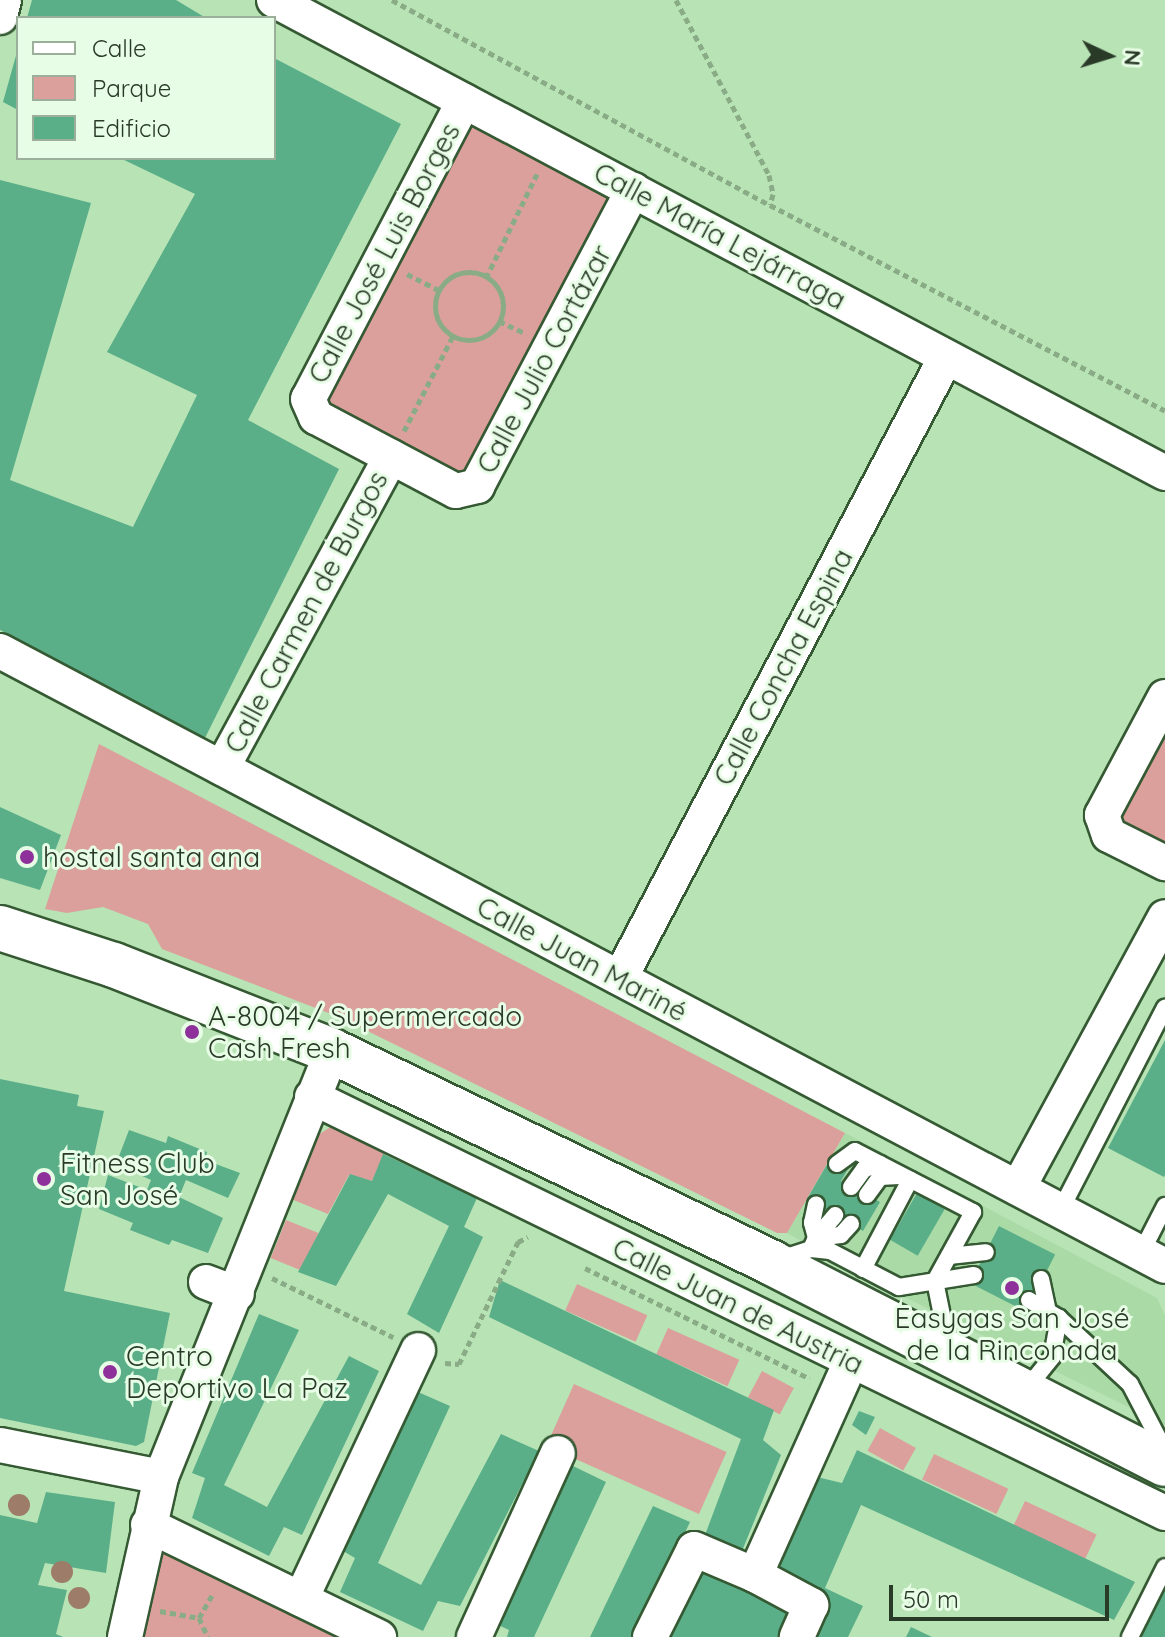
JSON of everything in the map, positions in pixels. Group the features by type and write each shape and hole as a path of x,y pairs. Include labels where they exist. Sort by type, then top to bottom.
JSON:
{"main road":[{"path":"0,928 114,965 332,1051 800,1250 950,1354 1165,1464"}],"street":[{"path":"0,17 4,0"},
{"name":"Calle María Lejárraga","path":"274,0 1165,473"},
{"name":"Calle José Luis Borges","path":"391,457 316,417 308,399 464,101"},
{"name":"Calle Julio Cortázar","path":"391,457 456,491 477,486 633,190"},
{"name":"Calle Concha Espina","path":"620,978 946,357"},
{"name":"Calle Carmen de Burgos","path":"222,768 391,457"},
{"name":"Calle Juan Mariné","path":"0,651 1153,1260"},
{"path":"1165,697 1102,815 1109,835 1165,863"},
{"path":"1018,1188 1165,917"},
{"path":"125,1637 161,1477 230,1281 282,1141 312,1097 332,1051"},
{"name":"Calle Juan de Austria","path":"312,1097 844,1376 1165,1513"},
{"path":"301,1599 418,1350"},
{"path":"755,1575 844,1376"},
{"path":"0,1445 161,1477"},
{"path":"474,1637 558,1453"},
{"path":"148,1525 379,1637"},
{"path":"650,1637 694,1536 755,1575 811,1605 797,1637"}],"lane":[{"path":"1060,1211 1165,1008"},
{"path":"837,1164 855,1151 973,1212 935,1281 950,1354"},
{"path":"851,1187 864,1169 880,1164"},
{"path":"867,1195 880,1177 905,1178"},
{"path":"863,1269 905,1178"},
{"path":"800,1250 812,1223 816,1204"},
{"path":"1153,1260 1165,1206"},
{"path":"800,1250 835,1215"},
{"path":"800,1250 841,1235 851,1224"},
{"path":"800,1250 830,1251 899,1287 974,1275"},
{"path":"949,1256 986,1252"},
{"path":"1020,1389 1036,1377 1052,1357 1053,1314 1041,1279"},
{"path":"1029,1300 1053,1314 1130,1384 1165,1451"},
{"path":"1130,1637 1165,1567"}],"path":[{"path":"392,0 770,205 1165,411"},
{"path":"676,0 769,175 773,194 770,205"},
{"path":"486,278 550,146"},
{"path":"472,272 493,282 502,302 498,323 482,337 471,340 453,336 437,317 435,306 442,285 461,273 472,272"},
{"path":"391,457 453,336"},
{"path":"230,1281 446,1363 459,1364 518,1242 524,1237 534,1237"},
{"path":"574,1260 592,1273 844,1376"},
{"path":"132,1604 199,1618 208,1637"}],"shaded area":[{"name":"Easygas San José de la Rinconada","path":"845,1133 1157,1298 1165,1316 1165,1425 866,1278 787,1233"}],"green space":[{"path":"464,101 633,191 469,499 300,409"},
{"path":"1165,697 1165,863 1109,835"},
{"path":"99,744 845,1133 787,1233 777,1233 339,1017 162,949 148,924 103,907 67,913 45,909"},
{"path":"335,1124 390,1145 372,1181 349,1175 328,1214 291,1199 318,1135"},
{"path":"286,1220 318,1233 303,1271 271,1258"},
{"path":"577,1284 647,1315 636,1342 565,1310"},
{"path":"668,1328 739,1360 727,1386 656,1354"},
{"path":"762,1371 794,1388 780,1414 748,1397"},
{"path":"574,1384 727,1452 699,1514 546,1446"},
{"path":"880,1428 916,1448 903,1471 867,1451"},
{"path":"934,1454 1008,1489 996,1514 922,1479"},
{"path":"1025,1501 1097,1534 1085,1560 1013,1526"},
{"path":"148,1525 379,1637 125,1637"}],"building":[{"path":"32,0 176,0 203,16 28,16"},
{"path":"16,56 16,109 3,102"},
{"path":"276,59 401,124 248,420 339,469 204,740 0,630 0,180 91,203 10,480 133,527 197,395 107,352 195,194 124,160 276,160"},
{"name":"hostal santa ana","path":"0,807 61,835 40,890 0,878"},
{"path":"1165,1040 1165,1175 1164,1177 1108,1148"},
{"path":"0,1079 79,1095 77,1106 104,1111 64,1291 170,1313 144,1442 136,1446 0,1418"},
{"path":"129,1130 166,1143 168,1136 207,1152 205,1160 240,1173 228,1198 186,1180 179,1197 223,1218 208,1253 172,1240 169,1245 130,1230 133,1223 99,1209 108,1175 147,1190 151,1180 116,1164"},
{"path":"383,1154 477,1198 464,1227 483,1237 439,1333 407,1314 449,1226 388,1194 336,1286 298,1272 350,1174 372,1181"},
{"path":"829,1161 848,1169 841,1181 880,1202 863,1231 807,1199"},
{"path":"917,1193 945,1209 918,1256 890,1240"},
{"path":"999,1226 1055,1255 1026,1312 970,1283"},
{"path":"500,1280 774,1410 763,1440 781,1455 738,1561 702,1543 741,1439 489,1317"},
{"path":"259,1314 299,1330 224,1485 267,1507 349,1356 379,1371 302,1535 284,1527 269,1556 192,1518 205,1478 192,1473"},
{"path":"418,1392 450,1406 378,1563 421,1585 501,1434 539,1451 460,1606 438,1601 423,1631 340,1592 355,1558 338,1548"},
{"path":"859,1411 875,1417 866,1435 852,1425"},
{"path":"857,1450 1135,1582 1114,1620 861,1505 825,1588 863,1606 848,1637 802,1637 775,1578 817,1477 842,1483"},
{"path":"571,1465 606,1482 534,1637 507,1637 509,1630 496,1624"},
{"path":"46,1492 115,1502 106,1573 45,1563 38,1585 67,1590 56,1634 63,1637 0,1637 0,1515 37,1523"},
{"path":"653,1506 690,1522 636,1637 590,1637"},
{"path":"694,1558 804,1614 793,1637 657,1637"},
{"path":"1165,1579 1165,1637 1140,1637"},
{"path":"911,1627 932,1637 906,1637"}],"place":[{"name":"hostal santa ana","path":"27,857"},
{"name":"A-8004 / Supermercado Cash Fresh","path":"192,1032"},
{"name":"Fitness Club San José","path":"44,1179"},
{"name":"Easygas San José de la Rinconada","path":"1012,1288"},
{"name":"Centro Deportivo La Paz","path":"110,1372"}]}
